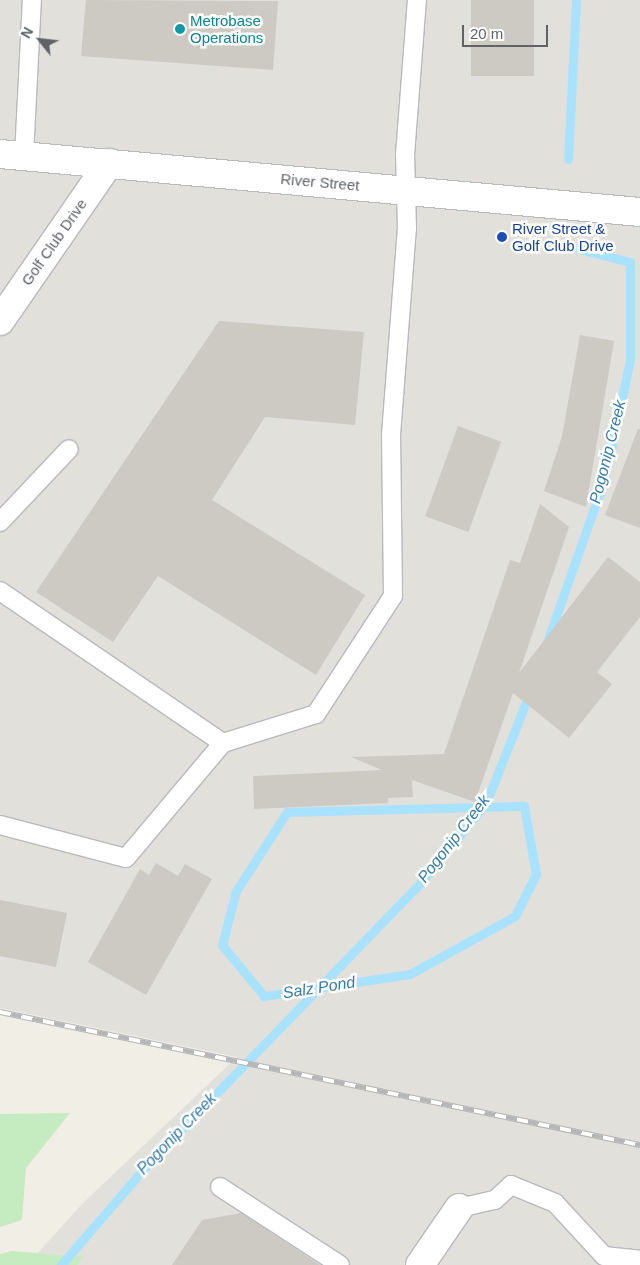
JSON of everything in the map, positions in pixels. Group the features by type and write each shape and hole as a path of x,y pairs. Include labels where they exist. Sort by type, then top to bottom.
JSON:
{"main road":[{"name":"River Street","path":"12,155 109,162 640,212"},
{"name":"Golf Club Drive","path":"0,321 109,162"},
{"path":"420,1265 459,1208"}],"lane":[{"path":"12,155 32,0"},
{"path":"0,825 126,858 223,743 316,714 394,596 391,435 407,229 405,190 417,0"},
{"path":"0,522 69,449"},
{"path":"0,591 223,743"},
{"path":"459,1208 495,1200 511,1185 555,1203 604,1256 640,1260"},
{"path":"220,1188 340,1265"}],"shaded area":[{"path":"0,0 640,0 640,1265 27,1265 83,1203 237,1057 0,1008"}],"green space":[{"path":"70,1113 26,1168 22,1220 0,1227 0,1114"},
{"path":"12,1251 83,1257 77,1265 0,1265 0,1254"}],"building":[{"name":"Metrobase Operations","path":"86,0 278,1 273,70 81,56"},
{"path":"471,0 534,0 534,76 471,76"},
{"path":"219,321 364,332 355,425 265,417 212,500 365,595 316,675 158,576 113,642 36,592"},
{"path":"580,335 614,341 586,507 544,491 562,436"},
{"path":"458,426 501,442 468,532 425,516"},
{"path":"638,429 640,429 640,528 605,515"},
{"path":"540,504 569,527 519,673 608,557 640,582 640,617 597,672 612,684 569,738 513,693 475,802 412,780 413,797 388,798 388,803 254,809 253,776 382,770 351,757 444,754 510,560 520,563"},
{"path":"156,863 178,876 185,864 212,879 146,995 88,962 140,869 149,875"},
{"path":"0,900 67,913 56,967 0,956"},
{"path":"241,1213 320,1265 172,1265 202,1220"}],"waterway":[{"name":"Pogonip Creek","path":"568,159 576,0"},
{"name":"Pogonip Creek","path":"547,642 605,477 630,360 630,262 575,248"},
{"name":"Salz Pond","path":"61,1265 148,1164 424,879 486,803 530,692"},
{"name":"Salz Pond","path":"524,806 536,874 515,916 410,974 264,996 222,945 236,891 287,812 524,806"}],"railway":[{"path":"0,1012 640,1145"}],"place":[{"name":"Metrobase Operations","path":"180,29"},
{"name":"River Street & Golf Club Drive","path":"502,237"}]}
